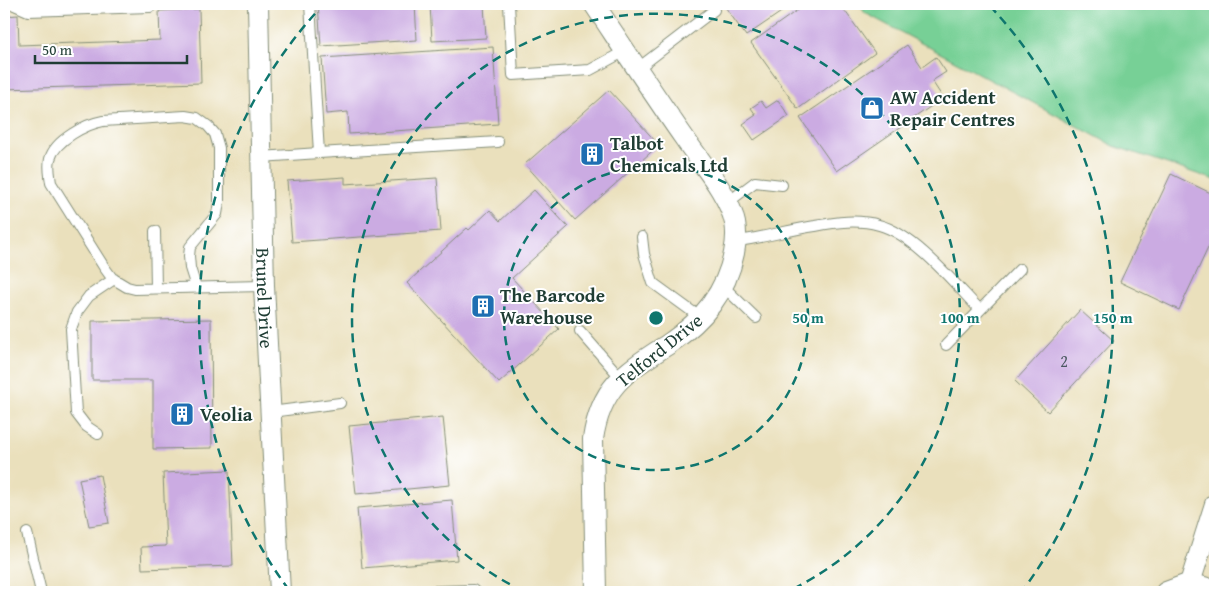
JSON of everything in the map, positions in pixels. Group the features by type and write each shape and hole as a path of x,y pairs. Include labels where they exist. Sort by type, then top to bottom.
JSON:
{"street":[{"name":"Brunel Drive","path":"258,4 264,286 280,592"},
{"name":"Telford Drive","path":"594,4 720,189 735,223 736,241 732,264 719,295 701,318 678,337 632,368 610,391 602,406 596,422 593,439 596,592"},
{"path":"1190,583 1215,504"},
{"path":"1166,592 1190,583 1215,592"}],"lane":[{"path":"12,4 28,11 150,7 151,4"},
{"path":"310,4 319,153"},
{"path":"509,4 513,76 590,70 625,51"},
{"path":"637,69 714,10"},
{"path":"196,288 188,256 190,247 217,214 219,202 219,148 215,134 208,126 197,118 185,116 103,120 64,139 50,158 51,183 104,267 114,279 126,287 135,289 156,288 196,288 264,286"},
{"path":"261,157 498,142"},
{"path":"727,203 756,182 782,185"},
{"path":"736,241 752,240 802,228 845,222 881,225 897,232 914,244 946,273 980,310"},
{"path":"155,231 156,288"},
{"path":"642,237 644,254 653,283 701,318"},
{"path":"946,345 1020,269"},
{"path":"98,434 86,426 76,413 71,329 77,312 89,296 114,279"},
{"path":"723,286 756,318"},
{"path":"580,331 621,378"},
{"path":"271,412 340,403"},
{"path":"27,533 41,592"},
{"path":"408,592 473,590 476,592"}],"green space":[{"path":"859,4 1215,4 1215,180 1114,146 865,13"}],"building":[{"path":"318,4 415,4 417,40 321,46"},
{"path":"430,4 484,4 486,38 432,41"},
{"path":"723,4 793,4 746,36"},
{"path":"806,4 840,4 875,53 798,109 751,43"},
{"path":"199,9 201,83 4,89 4,16 18,15 19,45 160,40 159,11"},
{"name":"AW Accident Repair Centres","path":"907,45 922,67 936,57 946,72 932,81 943,98 837,171 800,118"},
{"path":"493,47 498,124 349,134 348,112 326,114 322,58"},
{"name":"Talbot Chemicals Ltd","path":"609,90 659,145 575,220 525,164"},
{"path":"778,100 789,116 754,140 743,124 756,115 751,108 761,101 766,108"},
{"path":"1171,174 1215,195 1215,233 1179,310 1120,282"},
{"path":"345,177 345,184 437,178 441,231 292,242 287,181"},
{"name":"The Barcode Warehouse","path":"534,190 568,227 512,278 559,329 499,383 407,283 467,228 469,230 490,210 500,221"},
{"path":"1080,310 1114,341 1048,412 1015,381"},
{"name":"Veolia","path":"211,319 212,448 153,449 153,380 92,380 92,321"},
{"path":"443,417 450,485 356,494 349,426"},
{"path":"229,470 233,566 142,569 141,547 166,546 163,473"},
{"path":"100,475 109,523 89,526 79,479"},
{"path":"452,500 457,560 362,568 357,508"}],"place":[{"name":"AW Accident Repair Centres","path":"872,108"},
{"name":"Talbot Chemicals Ltd","path":"592,154"},
{"name":"The Barcode Warehouse","path":"483,306"},
{"name":"Veolia","path":"182,414"}]}
